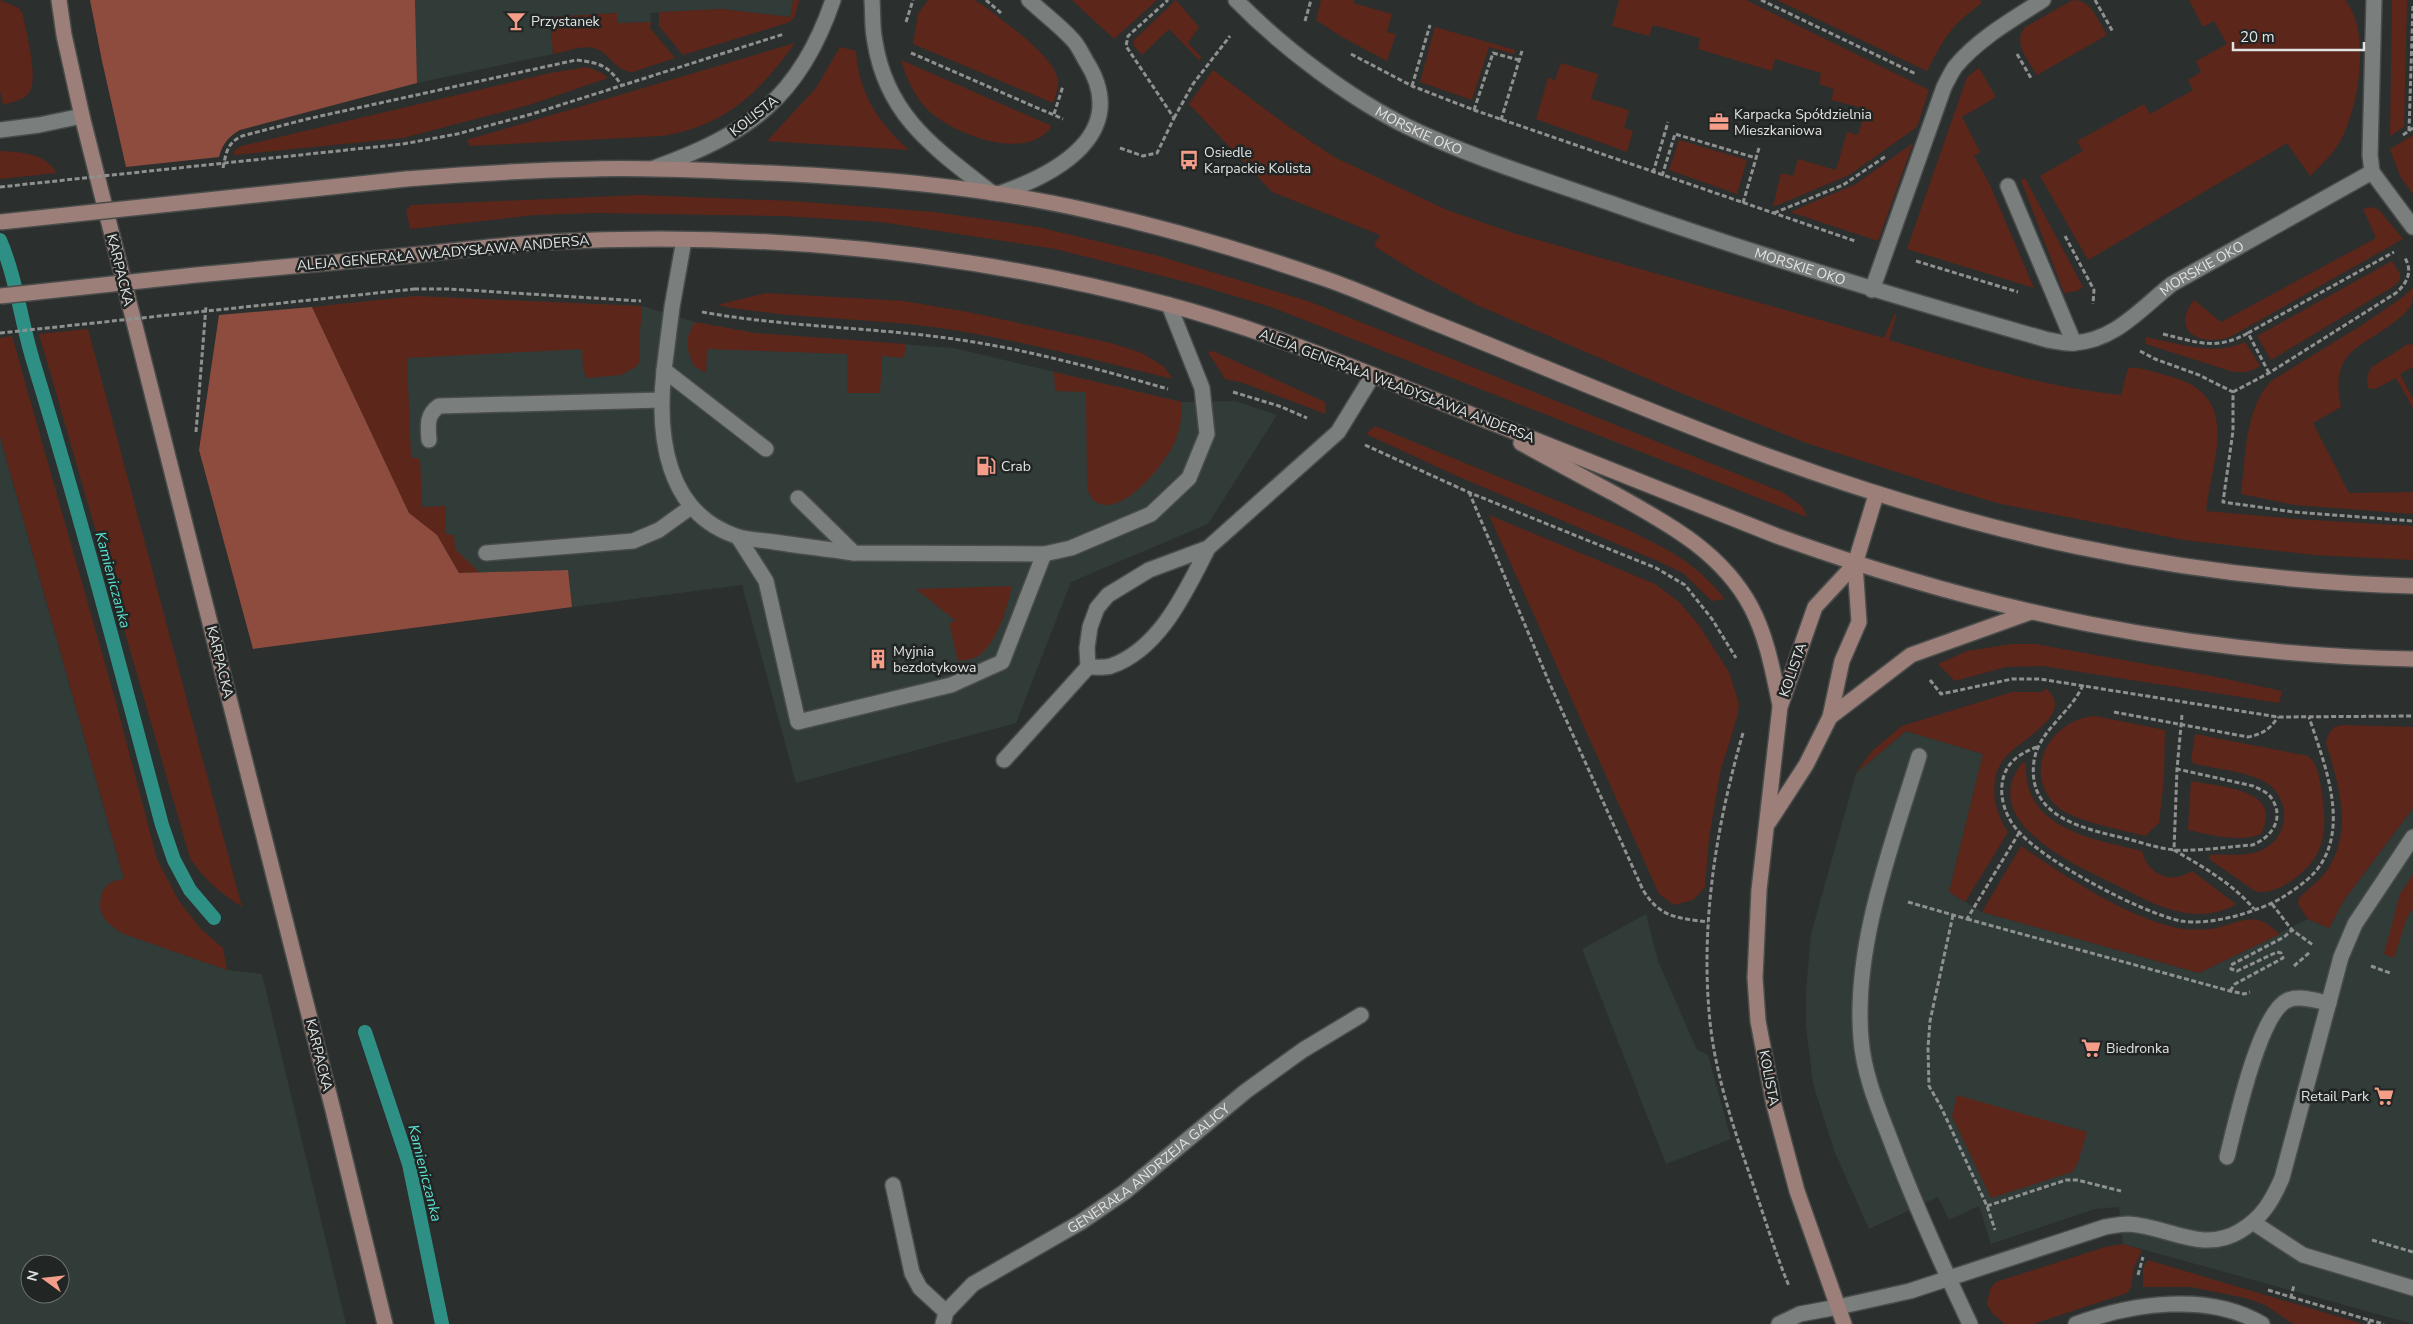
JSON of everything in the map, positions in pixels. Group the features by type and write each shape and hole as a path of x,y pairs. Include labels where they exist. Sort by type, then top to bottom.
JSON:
{"main road":[{"name":"KARPACKA","path":"59,0 64,35 82,116 336,1119 385,1324"},
{"path":"0,222 406,179 501,172 654,168 831,176 995,193 1090,211 1206,242 1324,278 1741,446 1876,495 1971,523 2175,566 2303,581 2413,586"},
{"name":"ALEJA GENERAŁA WŁADYSŁAWA ANDERSA","path":"0,296 196,274 546,242 684,240 811,245 934,257 1002,266 1169,305 1294,343 1777,536 1855,564 2031,612 2120,632 2211,646 2369,658 2413,659"},
{"path":"1463,411 1675,527 1703,549 1724,570 1751,607 1770,658 1780,707"},
{"name":"KOLISTA","path":"1768,823 1806,765 1830,717 1842,661 1859,622 1855,564 1876,495"},
{"name":"KOLISTA","path":"1844,1324 1797,1191 1774,1105 1758,1020 1755,978 1756,933 1773,756 1780,707 1815,606 1855,564"},
{"path":"1830,717 1911,655 2031,612"}],"street":[{"name":"KOLISTA","path":"654,168 698,153 743,127 768,108 788,88 803,66 823,30 833,0"},
{"path":"872,0 874,42 884,79 897,106 917,132 939,152 995,193 1028,184 1053,170 1093,134 1100,115 1101,96 1093,71 1073,40 1029,0"},
{"name":"MORSKIE OKO","path":"1236,0 1280,42 1362,100 1408,126 1482,157 1666,223 1872,290 2048,340 2074,343 2097,338 2123,326 2148,302 2172,284 2372,172"},
{"path":"1872,290 1944,87 1954,68 1969,52 2004,25 2043,0"},
{"path":"2374,0 2370,155 2372,172 2413,227"},
{"path":"0,130 39,125 82,116"},
{"path":"2008,186 2074,343"},
{"path":"684,240 672,307 661,400 666,456 676,485 691,507 711,526 738,537 854,553 1044,554 1071,548 1151,514 1189,478 1207,434 1202,388 1169,305"},
{"path":"664,370 766,449"},
{"path":"1004,760 1088,668 1109,666 1126,659 1144,645 1163,625 1182,596 1208,548 1338,432 1373,375"},
{"path":"429,440 428,420 432,411 439,406 661,400"},
{"path":"798,498 854,553"},
{"path":"486,553 633,541 658,530 691,507"},
{"path":"738,537 766,581 798,722 951,685 1002,662 1044,554"},
{"path":"1088,668 1087,648 1090,627 1097,608 1108,595 1148,570 1208,548"},
{"path":"1919,756 1879,893 1866,949 1861,995 1861,1040 1870,1087 1914,1202 1970,1324"},
{"path":"1779,1324 1800,1314 1910,1292 2105,1227 2127,1224 2202,1241 2217,1241 2230,1237 2254,1223 2272,1203 2282,1178 2341,957 2355,924 2413,837"},
{"path":"2227,1157 2253,1062 2266,1027 2276,1008 2287,1000 2298,998 2329,1003"},
{"name":"GENERAŁA ANDRZEJA GALICY","path":"945,1318 973,1284 1081,1222 1126,1191 1246,1091 1303,1050 1361,1015"},
{"path":"893,1185 912,1273 920,1288 945,1318"},
{"path":"2254,1223 2303,1255 2413,1288"},
{"path":"2076,1324 2133,1308 2173,1303 2202,1305 2237,1313 2262,1324"}],"path":[{"path":"986,0 1008,20"},
{"path":"1168,0 1128,36 1126,46 1174,118"},
{"path":"1305,22 1311,0"},
{"path":"1761,0 1944,87"},
{"path":"2095,0 2114,32"},
{"path":"2409,131 2413,5"},
{"path":"1128,152 1142,156 1157,154 1193,84 1249,13"},
{"path":"1298,17 1311,27"},
{"path":"1412,86 1430,25"},
{"path":"0,187 403,144 458,134 622,86 790,32"},
{"path":"904,50 1054,114 1063,84"},
{"path":"1346,51 1412,86 1500,120 1885,251 2057,304"},
{"path":"1500,120 1522,52"},
{"path":"1474,110 1493,53 1519,60"},
{"path":"2017,54 2031,78"},
{"path":"242,136 307,119 576,60 604,65 612,71 622,86"},
{"path":"1653,173 1668,122"},
{"path":"1662,176 1675,134 1756,158"},
{"path":"1774,213 1843,184 1915,134 1926,137"},
{"path":"1743,203 1758,148"},
{"path":"2123,326 2208,344 2233,342 2399,249"},
{"path":"2233,392 2269,372 2396,293 2409,276 2409,265 2404,257"},
{"path":"0,333 414,289 450,289 629,299 754,321 955,339 1081,365 1180,392 1202,388 1238,393 1279,406 1468,492 1656,568 1685,585 1712,619"},
{"path":"195,435 206,298"},
{"path":"2123,326 2140,351 2155,359 2199,375 2233,392"},
{"path":"2248,333 2269,372"},
{"path":"2233,392 2233,431 2222,502 2294,512 2413,520"},
{"path":"1468,492 1549,682 1643,890 1652,905 1667,914 1708,922"},
{"path":"1941,694 2012,679 2040,679 2278,717 2413,716"},
{"path":"2083,685 2069,709 2044,734 2037,747 2033,772 2044,802 2058,817 2100,832 2174,850 2203,867 2241,894 2254,909"},
{"path":"2114,712 2248,737 2261,734 2272,727 2278,717"},
{"path":"2174,850 2177,769 2182,715"},
{"path":"2037,747 2018,755 2004,772 2001,790 2004,805 2011,822 2019,833 2063,866 2110,892 2163,915 2182,921 2198,922 2221,919 2272,904 2302,884 2316,871 2324,858 2331,840 2332,800 2323,760 2308,716"},
{"path":"2174,850 2252,845 2263,841 2272,833 2277,821 2277,810 2272,798 2264,791 2253,786 2177,769"},
{"path":"1967,919 2019,833"},
{"path":"1879,893 2230,991 2244,994 2257,989"},
{"path":"2272,904 2292,930 2308,943"},
{"path":"1953,915 1930,1020 1928,1048 1929,1086 1941,1107 1987,1206 2004,1260"},
{"path":"2230,991 2235,984 2283,958 2281,953 2277,952 2237,971 2231,968 2230,965 2284,937 2292,930"},
{"path":"2286,970 2301,961 2315,946"},
{"path":"2376,1241 2413,1252"},
{"path":"2291,1297 2369,1322 2384,1324"}],"shaded area":[{"path":"0,0 19,8 23,15 33,79 31,88 26,96 20,100 3,105 0,91"},
{"path":"90,0 415,0 417,83 240,130 227,141 219,157 126,167"},
{"path":"415,0 793,0 790,17 722,9 650,13 651,22 618,23 616,13 550,17 553,54 417,83"},
{"path":"793,0 799,0 795,16 790,22 683,55 659,26 659,12 722,9 790,17"},
{"path":"928,0 974,0 1026,39 1038,50 1054,70 1058,83 1053,103 913,44 918,14"},
{"path":"1072,0 1157,0 1114,39"},
{"path":"1176,0 1199,27 1188,43 1202,58 1199,60 1169,29 1142,55 1134,46 1134,40"},
{"path":"1321,0 1354,0 1353,3 1392,14 1387,32 1396,34 1387,61 1342,37 1316,20"},
{"path":"1619,0 1746,0 1929,90 1917,127 1849,175 1773,207 1781,173 1793,176 1798,159 1836,170 1847,132 1858,135 1866,109 1831,100 1834,89 1819,84 1821,73 1775,59 1772,71 1698,49 1700,38 1653,25 1649,36 1612,26"},
{"path":"1777,0 1980,0 1982,3 1962,19 1949,33 1927,71"},
{"path":"2073,0 2080,1 2090,7 2107,35 2037,75 2023,51 2020,39 2021,33 2025,27"},
{"path":"2189,0 2345,0 2353,13 2358,30 2360,48 2357,88 2348,124 2335,149 2310,176 2287,143 2088,260 2040,176 2083,151 2077,141 2144,104 2150,114 2193,90 2188,80 2201,72 2196,61 2227,44 2214,21 2203,27"},
{"path":"2392,0 2407,0 2404,127 2390,136"},
{"path":"617,13 618,23 651,22 650,28 675,58 633,72 621,69 599,50 593,48 578,48 553,54 550,17"},
{"path":"1435,27 1515,50 1514,54 1489,47 1472,100 1420,82"},
{"path":"795,43 768,77 739,104 704,124 684,131 662,136 470,146 467,140"},
{"path":"840,47 856,51 861,80 872,106 888,129 909,150 767,141 816,88"},
{"path":"901,60 1052,126 1041,137 1026,142 1010,144 993,142 958,130 931,113 920,101 909,81"},
{"path":"1561,63 1598,74 1591,99 1629,110 1624,128 1633,131 1627,152 1536,119 1548,78 1555,80"},
{"path":"587,67 600,72 608,78 529,105 403,138 233,155 235,150 241,146 550,73"},
{"path":"1979,68 1996,97 1962,117 1980,152 1974,156 1990,185 2034,288 1907,249 1967,77"},
{"path":"1213,70 1285,124 1334,157 1447,210 1513,233 1884,338 1895,313 1896,316 1889,340 2033,380 2121,395 2128,368 2133,368 2169,376 2192,385 2207,398 2215,413 2218,431 2206,511 2295,519 2413,526 2413,560 2313,555 2184,540 2001,504 1809,444 1676,391 1477,305 1417,273 1374,246 1380,235 1272,192 1189,104"},
{"path":"2413,135 2413,194 2400,176 2390,149"},
{"path":"1679,140 1747,160 1737,194 1669,170"},
{"path":"1913,143 1878,241 1790,212 1856,184"},
{"path":"0,151 32,155 46,161 57,173 0,179"},
{"path":"2025,178 2083,287 2077,291 2064,293 2021,180"},
{"path":"639,195 792,201 934,212 1038,227 1159,256 1311,302 1782,492 1802,506 1807,517 1271,307 1194,284 1055,249 881,222 782,216 596,213 536,215 410,229 406,209 409,209 409,205"},
{"path":"2372,207 2379,210 2403,239 2230,337 2208,340 2191,334 2185,320 2187,311 2194,300 2221,322 2376,238 2363,209"},
{"path":"2392,261 2400,274 2400,280 2394,286 2271,360 2257,336"},
{"path":"2413,288 2410,308 2384,330 2360,345 2344,362 2338,388 2341,407 2313,423 2349,493 2413,492 2413,514 2295,505 2241,494 2251,419 2262,393 2271,381 2362,325"},
{"path":"766,293 904,301 968,312 1111,343 1142,353 1163,366 1173,379 1040,347 959,331 899,323 777,314 717,305"},
{"path":"416,296 642,306 695,322 755,333 954,348 1182,402 1235,401 1277,415 1208,524 1071,582 1016,723 796,783 742,585 572,607 568,570 459,573 312,307"},
{"path":"416,296 642,306 639,346 640,360 636,367 621,375 587,378 583,369 582,349 407,358 411,458 420,458 422,507 446,506 445,534 454,535 455,549 479,572 459,573 437,535 409,513 312,307"},
{"path":"312,307 409,513 437,535 459,573 568,570 572,607 253,649 199,450 219,315"},
{"path":"695,322 755,333 906,344 904,358 882,356 880,393 847,393 847,354 707,349 706,373 695,367 688,350 689,334"},
{"path":"88,329 242,907 213,885 190,858 39,334"},
{"path":"12,336 115,699 157,859 179,901 201,929 223,948 227,970 124,934 109,924 102,915 100,903 103,891 112,882 124,879 0,436 0,338"},
{"path":"2145,337 2208,349 2233,346 2245,342 2260,366 2245,372 2230,371 2146,344"},
{"path":"2408,344 2413,345 2413,367 2400,374 2413,399 2413,408 2396,378 2375,389 2368,388 2367,382 2372,367"},
{"path":"1213,351 1325,402 1326,414 1243,383 1225,379 1208,352"},
{"path":"1054,372 1182,402 1179,429 1169,453 1143,485 1121,501 1110,505 1100,504 1090,495 1087,487 1086,392 1055,391"},
{"path":"1375,426 1641,536 1668,550 1691,566 1714,586 1725,599 1712,601 1683,573 1457,476 1366,434"},
{"path":"0,437 119,862 159,946 227,970 262,974 346,1324 0,1324"},
{"path":"1489,515 1655,584 1679,602 1698,624 1729,672 1739,704 1737,717 1720,773 1709,838 1705,887 1693,900 1674,905 1659,894"},
{"path":"1012,586 1004,615 988,646 974,658 958,661 949,623 956,621 916,589"},
{"path":"2011,644 2035,644 2212,676 2282,691 2279,703 2042,666 2006,667 1955,681 1938,664 1967,651"},
{"path":"2045,688 2054,698 2055,707 2050,717 2042,726 2010,752 1998,769 1994,787 1996,806 2008,832 1965,902 1949,892 1983,754 1906,731 1856,773 1872,751 1902,726 2012,692 2044,692"},
{"path":"2095,716 2165,730 2164,779 2159,823 2145,836 2075,817 2065,812 2058,807 2047,793 2041,779 2041,764 2045,750 2053,737 2079,719"},
{"path":"2343,725 2413,727 2413,808 2344,900 2329,928 2308,919 2298,904 2299,898 2328,869 2341,834 2341,804 2335,773 2326,743 2328,735 2334,727"},
{"path":"1906,731 1983,754 1949,892 1982,912 2199,973 2308,919 2329,928 2344,900 2413,808 2413,1324 2123,1244 2119,1207 2095,1209 1991,1244 1979,1206 1949,1220 1938,1197 1869,1229 1835,1153 1813,1084 1806,1026 1806,990 1811,934 1856,773"},
{"path":"2195,734 2308,756 2316,766 2323,803 2324,830 2322,842 2311,864 2288,883 2272,890 2255,891 2209,859 2209,855 2256,852 2271,844 2278,836 2282,827 2283,807 2274,789 2257,778 2195,764 2191,760"},
{"path":"2022,763 2026,763 2028,785 2036,803 2048,817 2064,827 2083,835 2142,851 2149,866 2161,875 2176,877 2192,871 2236,904 2224,910 2210,913 2195,914 2172,910 2138,896 2076,865 2055,852 2036,838 2021,822 2012,804 2011,784"},
{"path":"2191,781 2233,789 2257,799 2264,808 2266,819 2261,834 2252,837 2234,838 2188,830"},
{"path":"2021,846 2096,894 2157,923 2177,928 2202,929 2216,928 2244,920 2255,920 2266,923 2280,934 2199,973 1982,912"},
{"path":"2413,874 2413,909 2407,917 2394,958 2384,954 2400,894"},
{"path":"1646,914 1658,961 1697,1050 1708,1055 1731,1139 1666,1164 1582,949"},
{"path":"1957,1095 2087,1132 2077,1165 2072,1172 1991,1198 1952,1116"},
{"path":"2123,1244 2142,1250 2134,1267 2131,1287 2127,1293 2033,1324 2005,1324 1992,1313 1987,1304 1990,1289 1996,1282 2105,1247"},
{"path":"2148,1260 2363,1324 2293,1324 2265,1305 2245,1298 2191,1287 2143,1287 2143,1268"}],"waterway":[{"name":"Kamieniczanka","path":"0,240 11,270 30,349 84,536 162,825 174,860 190,890 214,918"},
{"name":"Kamieniczanka","path":"365,1032 409,1164 442,1324"}],"place":[{"name":"Przystanek","path":"516,21"},
{"name":"Karpacka Spółdzielnia Mieszkaniowa","path":"1719,122"},
{"name":"Osiedle Karpackie Kolista","path":"1189,160"},
{"name":"Crab","path":"986,466"},
{"name":"Myjnia bezdotykowa","path":"878,659"},
{"name":"Biedronka","path":"2091,1048"},
{"name":"Retail Park","path":"2384,1096"}]}
